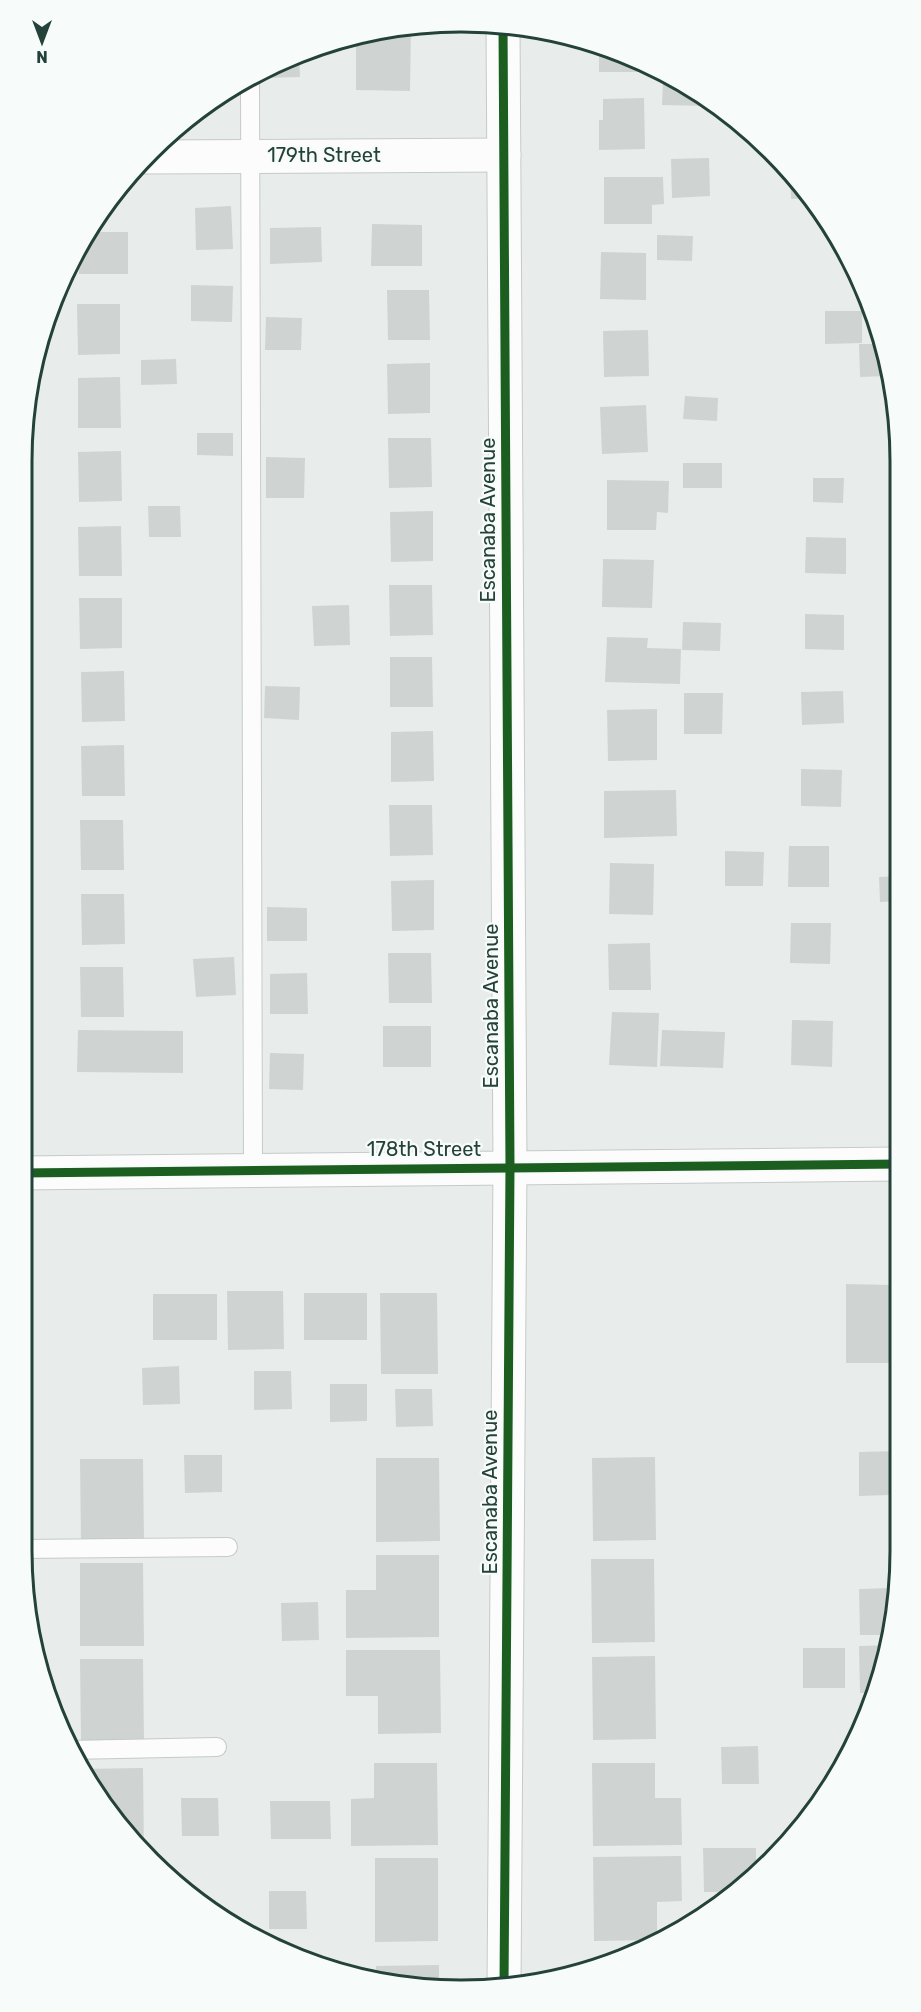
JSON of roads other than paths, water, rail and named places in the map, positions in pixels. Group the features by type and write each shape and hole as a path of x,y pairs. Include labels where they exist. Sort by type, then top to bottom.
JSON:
{"street":[{"name":"Escanaba Avenue","path":"503,34 510,1167 504,1978"},
{"name":"179th Street","path":"157,157 504,155"},
{"name":"178th Street","path":"32,1173 253,1168 890,1164"}],"lane":[{"path":"250,87 253,1168"},
{"path":"32,1549 228,1547"},
{"path":"81,1750 217,1747"}]}
